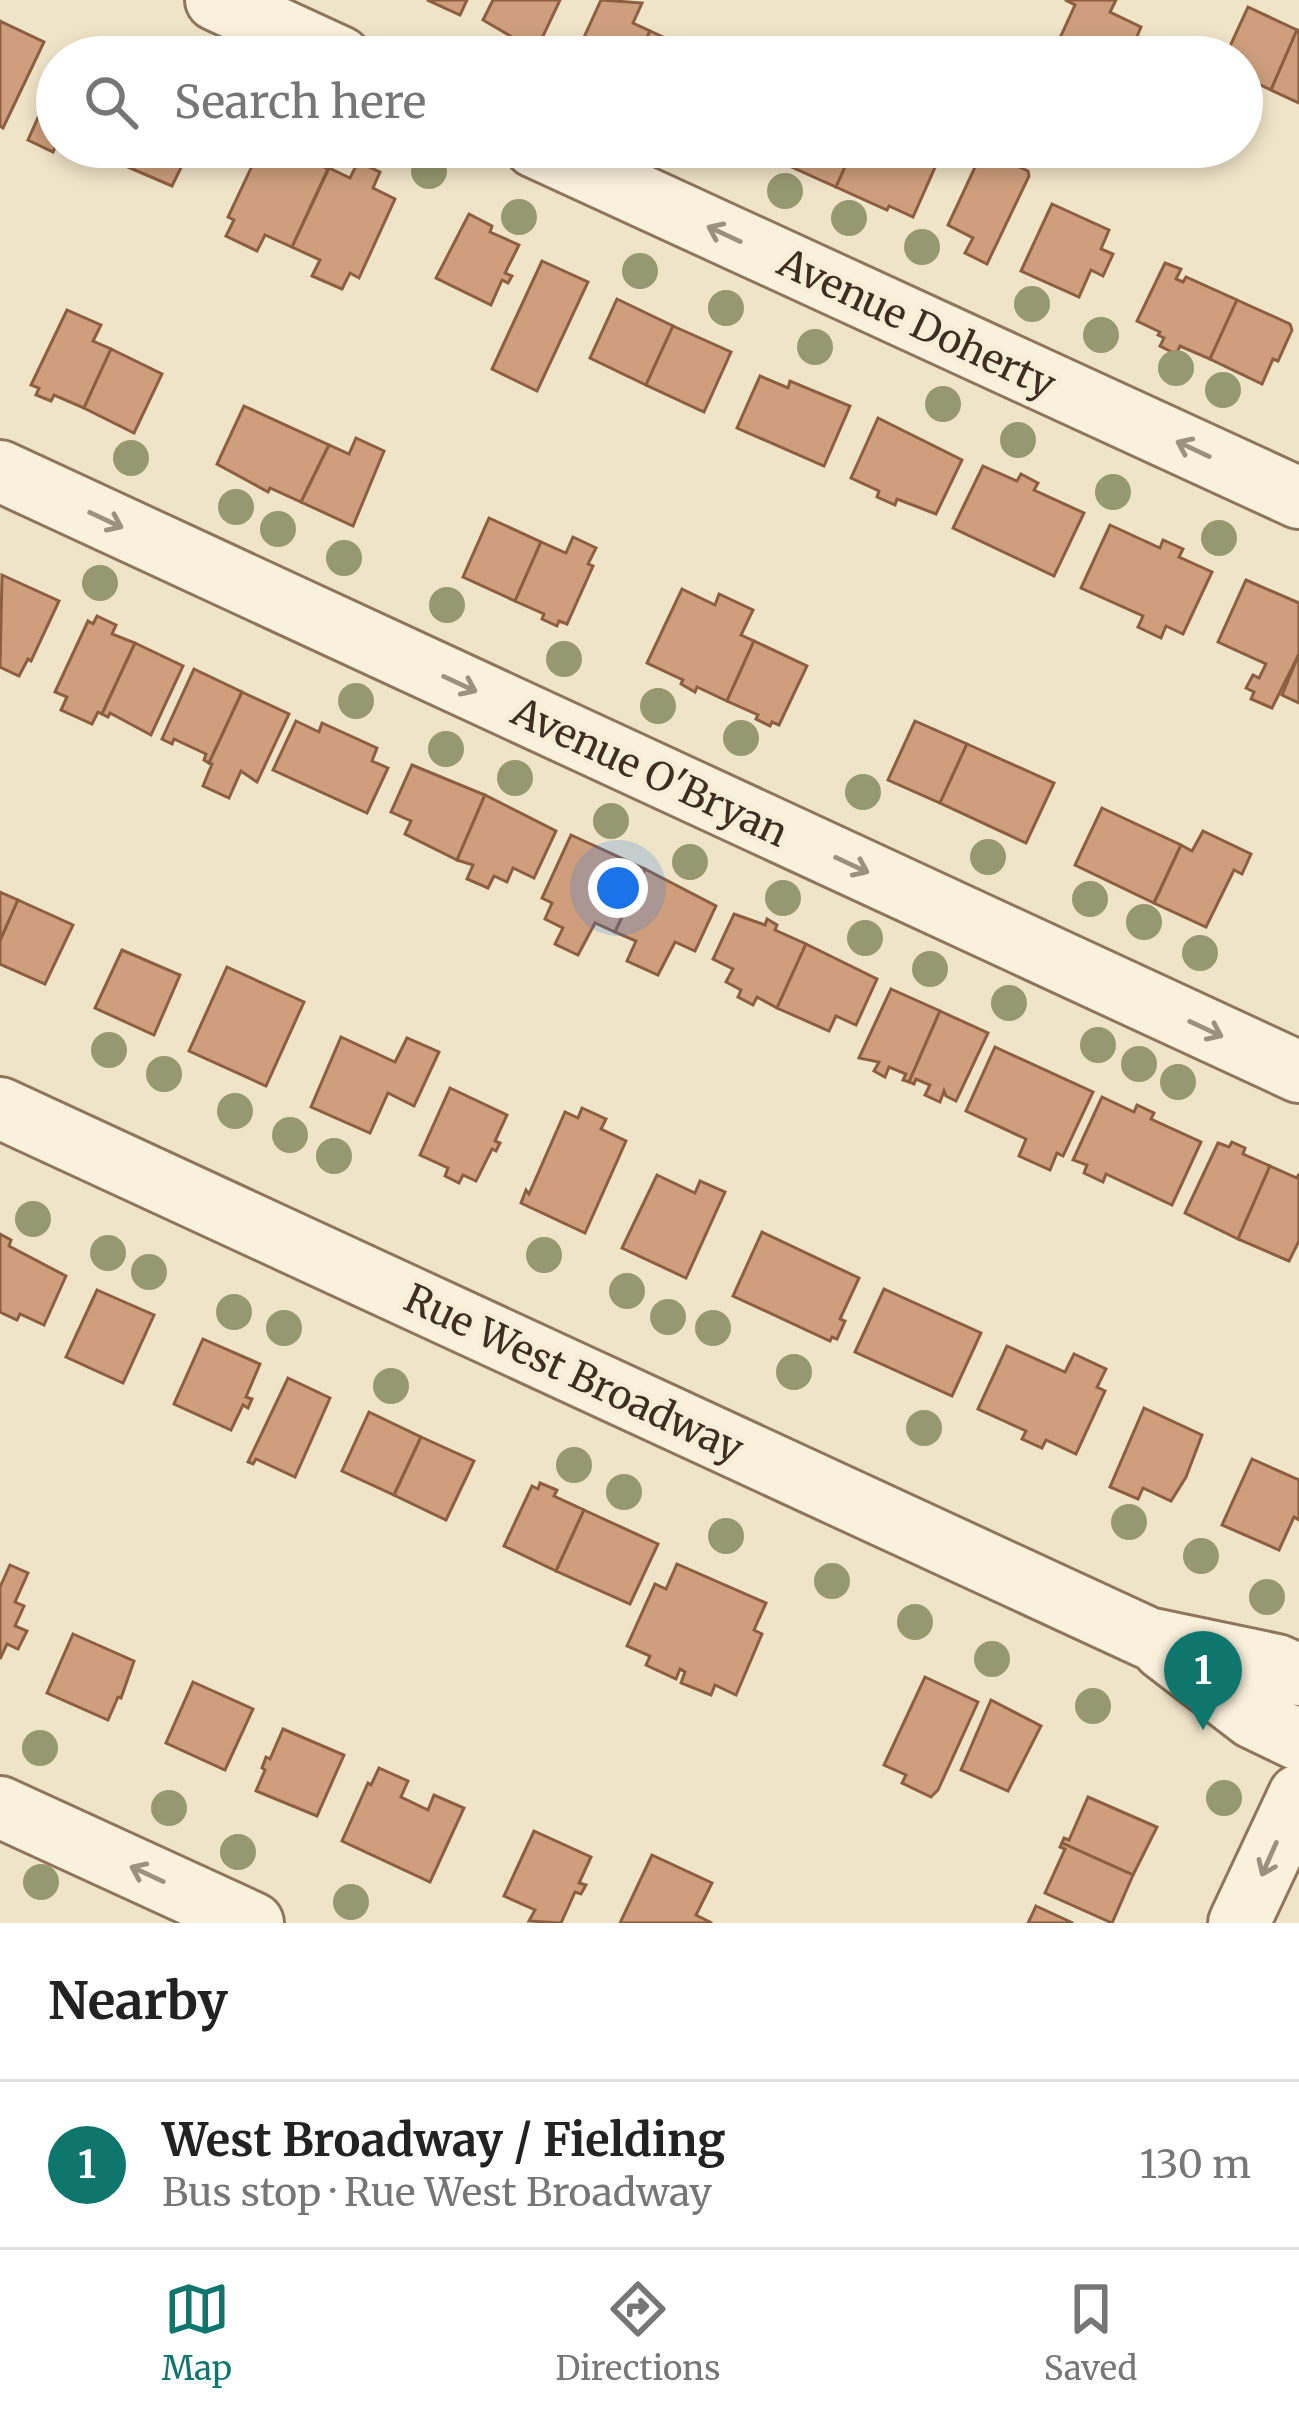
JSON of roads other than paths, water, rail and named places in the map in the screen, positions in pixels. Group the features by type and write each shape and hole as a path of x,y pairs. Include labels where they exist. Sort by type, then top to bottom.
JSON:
{"street":[{"path":"216,0 294,36"},
{"name":"Avenue Doherty","path":"581,168 1299,498"},
{"name":"Avenue O'Bryan","path":"0,471 1299,1072"},
{"name":"Rue West Broadway","path":"0,1108 1148,1638 1252,1718 1299,1740"},
{"name":"Rue West Broadway","path":"1148,1638 1276,1665 1299,1676"},
{"path":"1239,1923 1299,1795"},
{"path":"0,1807 253,1923"}],"place":[{"name":"West Broadway / Fielding","path":"1203,1730"}]}
